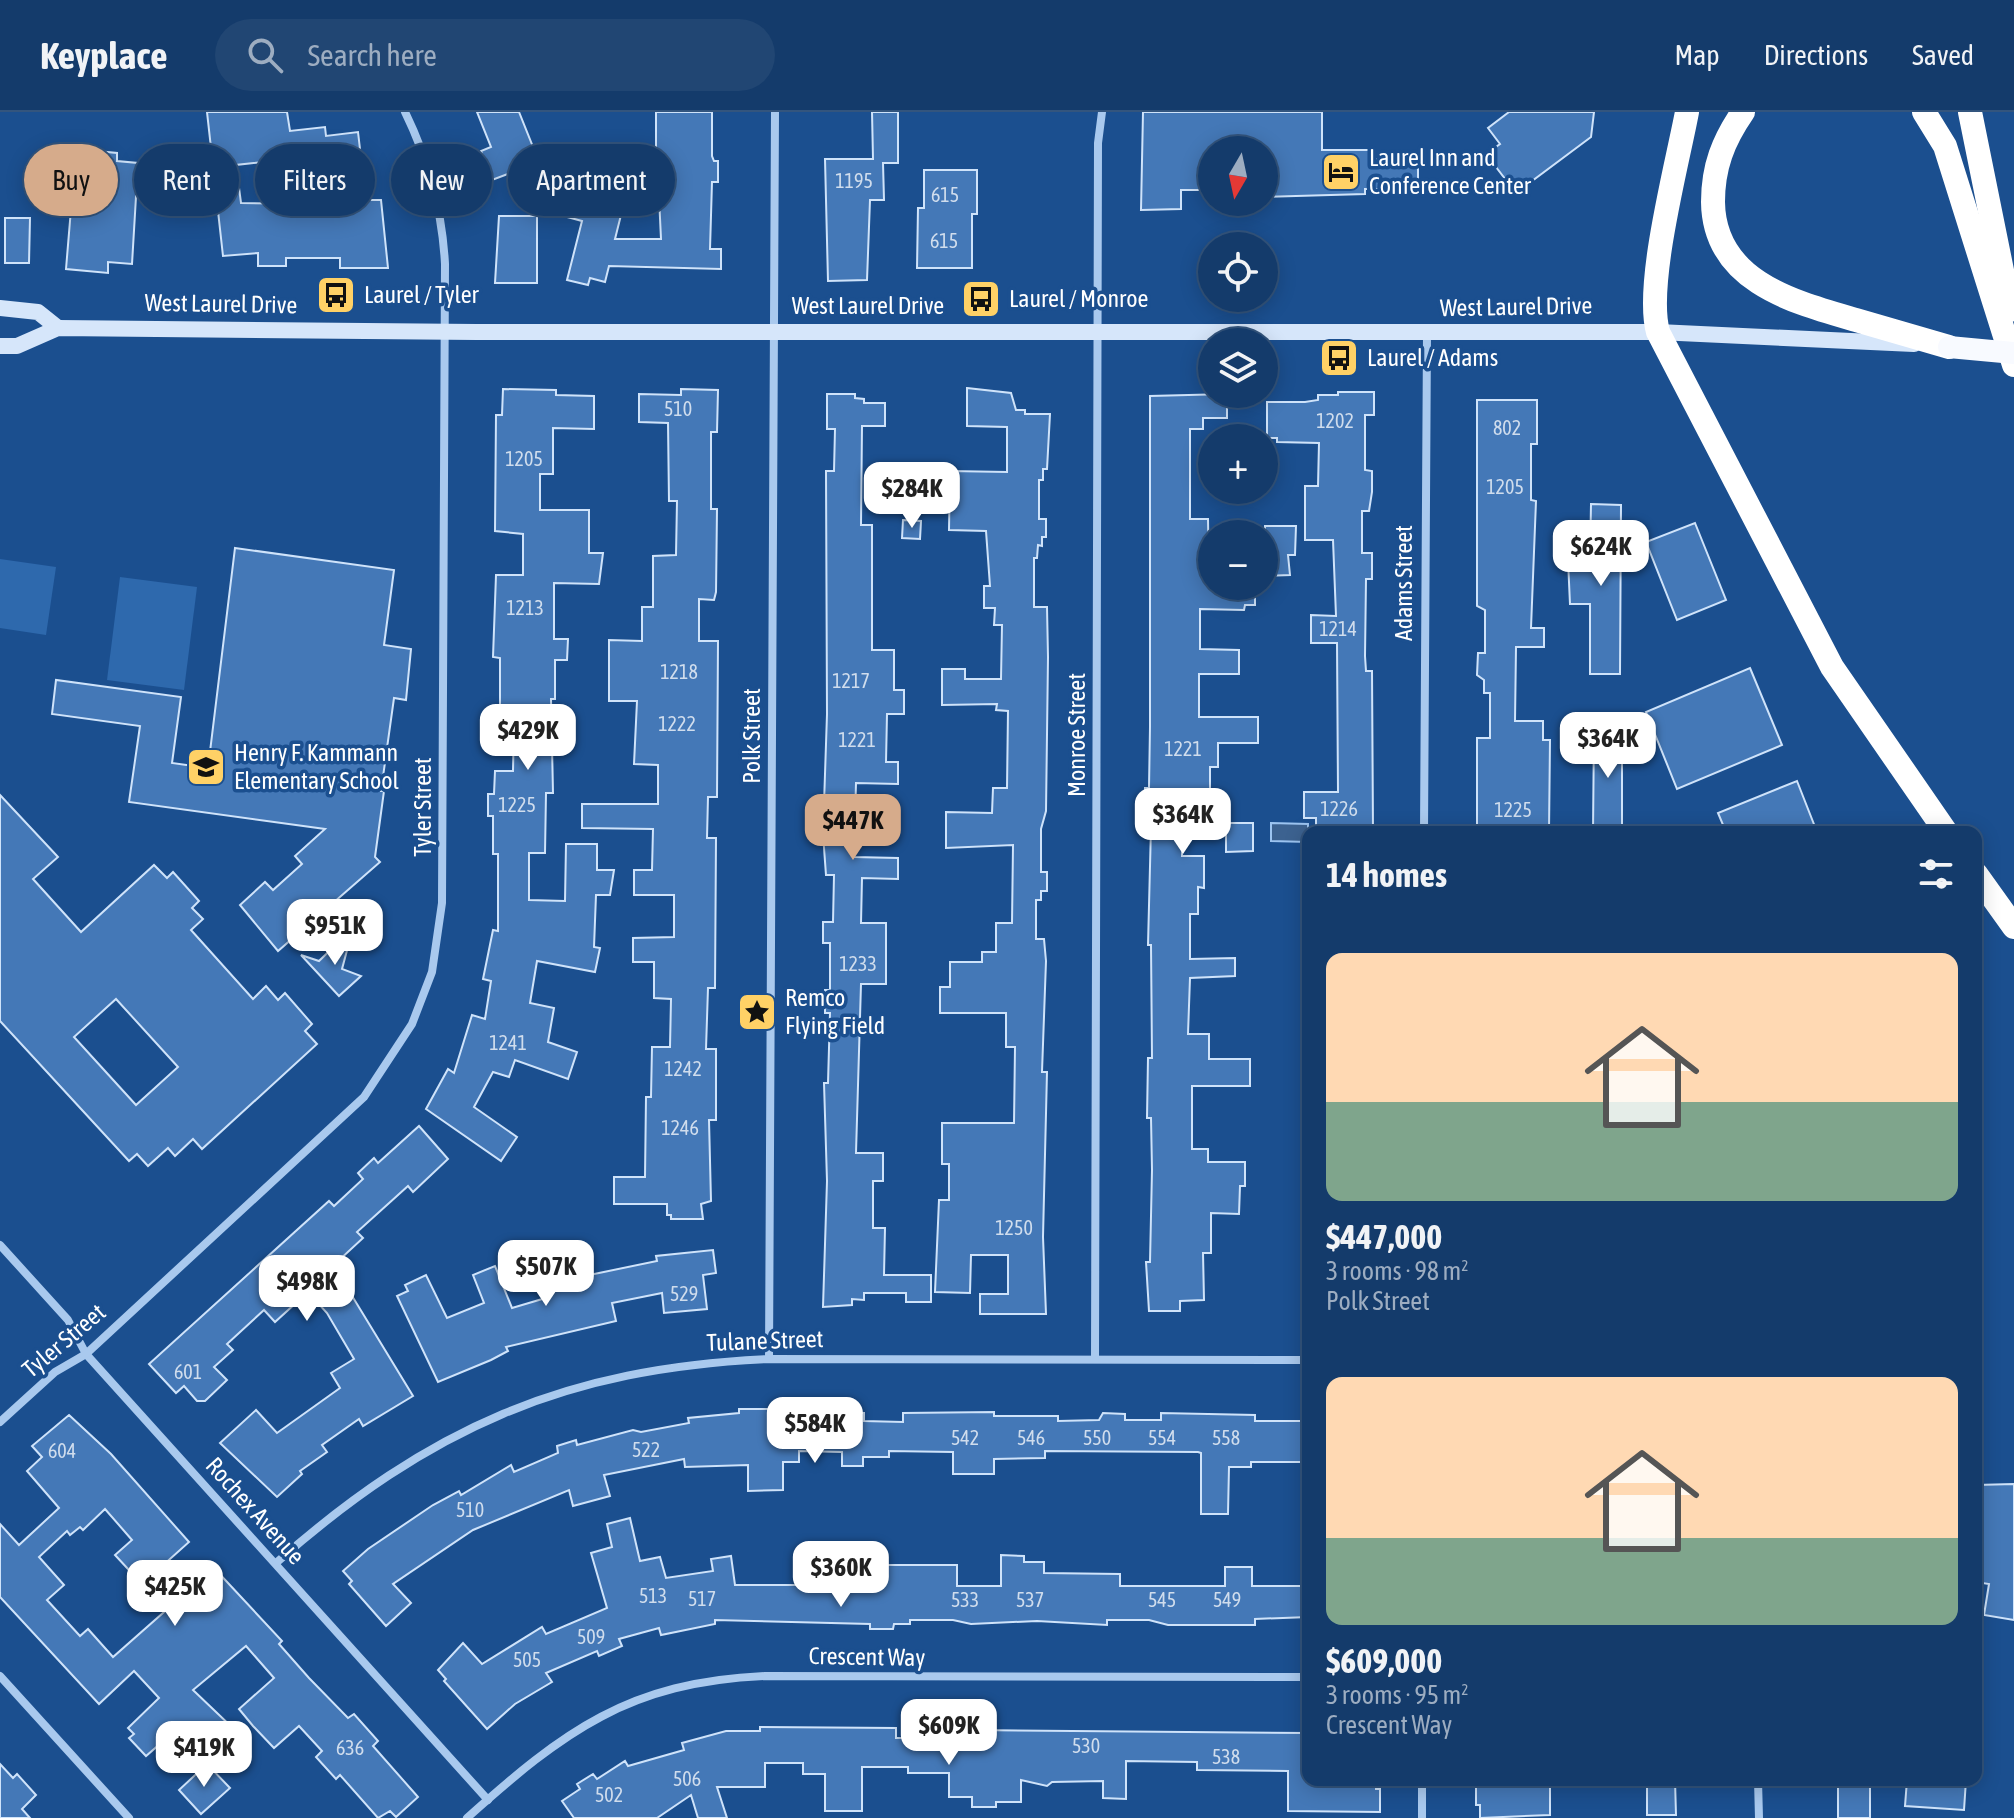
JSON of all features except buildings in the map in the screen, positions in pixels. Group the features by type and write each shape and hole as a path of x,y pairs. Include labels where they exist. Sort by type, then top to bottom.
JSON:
{"highway":[{"path":"1687,112 1656,279 1653,312 1658,332 1832,667 1942,826"},
{"path":"1743,112 1722,147 1713,189 1716,225 1733,261 1760,285 1792,301 1949,347"},
{"path":"1924,112 1945,146 2014,365"},
{"path":"1970,112 2014,329"},
{"name":"West Laurel Drive","path":"1949,347 2014,353"},
{"path":"1982,882 2014,927"}],"main road":[{"name":"West Laurel Drive","path":"0,308 38,312 58,328"},
{"name":"West Laurel Drive","path":"0,346 17,346 58,328 447,332 1658,332 1949,347"}],"street":[{"name":"Tyler Street","path":"0,1422 55,1372 86,1354 364,1097 412,1024 432,972 442,903 447,332 442,219 426,159 405,112"},
{"name":"Polk Street","path":"769,1359 775,112"},
{"name":"Monroe Street","path":"1095,1359 1098,143 1102,112"},
{"name":"Adams Street","path":"1424,826 1427,334"},
{"name":"Rochex Avenue","path":"0,1245 68,1320 86,1354 488,1800"},
{"name":"Tulane Street","path":"276,1563 395,1471 476,1425 513,1409 625,1374 689,1364 769,1359 1302,1360"},
{"path":"0,1676 129,1818"},
{"name":"Crescent Way","path":"467,1818 543,1752 591,1720 644,1697 696,1682 765,1676 1302,1677"},
{"path":"1422,1786 1422,1818"},
{"path":"1758,1786 1759,1818"}],"shaded area":[{"path":"0,559 56,567 46,635 0,628"},
{"path":"120,577 197,587 184,690 107,680"},
{"path":"1271,823 1308,824 1302,826 1302,842 1271,841"}],"place":[{"name":"Laurel Inn and Conference Center","path":"1341,172"},
{"name":"Laurel / Tyler","path":"336,295"},
{"name":"Laurel / Monroe","path":"981,299"},
{"name":"Laurel / Adams","path":"1339,358"},
{"name":"Henry F. Kammann Elementary School","path":"206,767"},
{"name":"Remco Flying Field","path":"757,1012"}]}
